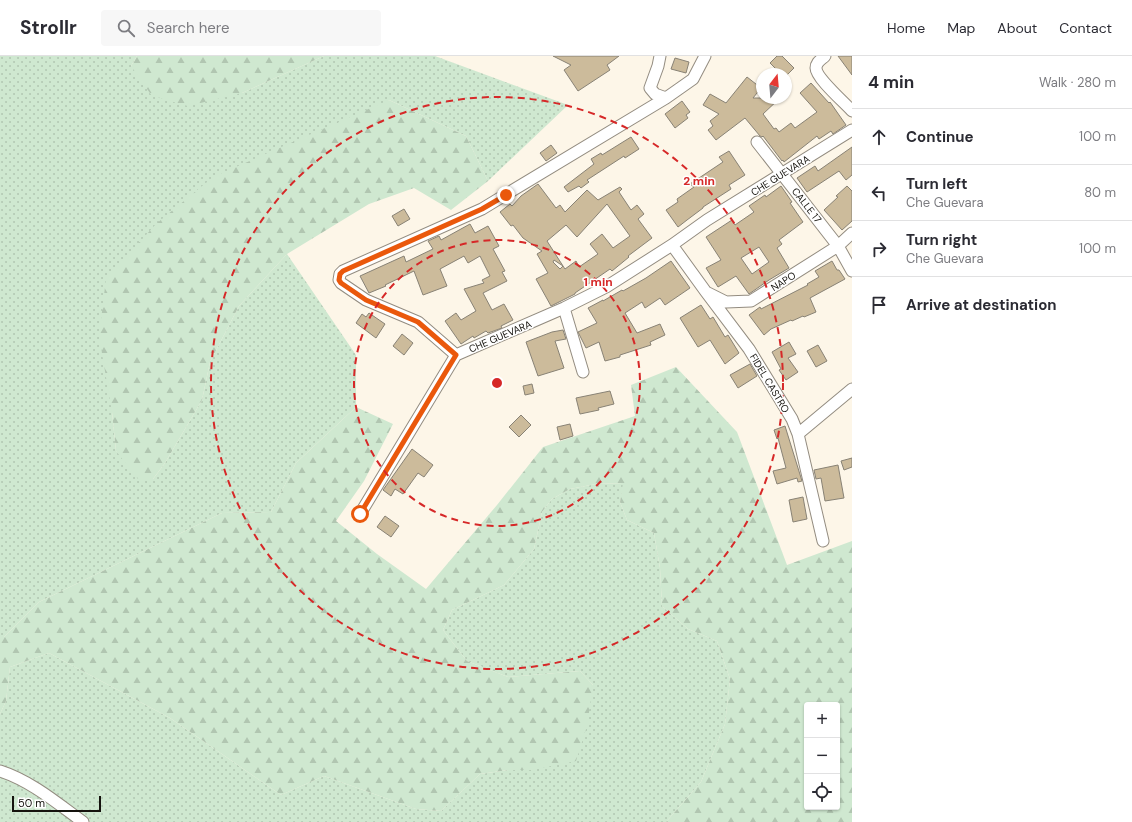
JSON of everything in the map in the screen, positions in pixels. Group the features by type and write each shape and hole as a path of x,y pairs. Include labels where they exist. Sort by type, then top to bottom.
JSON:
{"street":[{"path":"660,56 650,88 655,94 666,98"},
{"name":"CHE GUEVARA","path":"706,56 693,79 666,98 482,209 343,271 340,274 339,280 341,283 366,300 418,322 456,355 564,308 606,287 672,245 707,220 852,130"},
{"path":"825,56 817,63 816,68 819,77 852,111"},
{"name":"CALLE 17","path":"757,142 838,246 852,271"},
{"name":"NAPO","path":"706,292 726,302 751,301 838,246 852,233"},
{"name":"FIDEL CASTRO","path":"672,245 749,349 792,419 798,434 823,541"},
{"path":"564,308 583,372"},
{"path":"360,514 456,355"},
{"path":"798,434 852,389"},
{"path":"0,771 26,783 48,796 83,822"}],"green space":[{"path":"0,56 137,56 131,66 242,93 324,56 435,56 568,105 488,181 466,136 389,100 112,412 116,451 153,479 165,463 202,400 210,362 239,306 287,254 356,355 356,407 296,463 271,512 222,513 39,602 4,637 0,637"},
{"path":"137,56 324,56 242,93 188,106 152,96 131,66"},
{"path":"389,100 466,136 488,181 451,210 414,188 369,204 287,254 239,306 210,362 202,400 165,463 153,479 138,479 116,451 112,412 99,336 106,279 156,224 213,177"},
{"path":"676,367 737,432 787,565 852,541 852,822 666,822 701,782 725,724 730,679 717,641 688,629 662,606 660,568 654,533 627,520 620,502 623,483 596,484 570,489 552,499 542,512 534,549 504,585 452,610 443,630 467,661 508,677 580,671 593,685 587,726 576,761 531,770 508,770 480,774 441,811 416,809 324,776 281,795 170,718 49,653 10,667 6,701 0,714 0,637 4,637 39,602 222,513 271,512 296,463 356,407 393,424 364,481 336,521 377,554 426,589 497,505 543,447 635,416 631,385"},
{"path":"624,483 620,502 627,520 654,533 660,568 662,606 688,629 717,641 730,679 725,724 701,782 666,822 90,822 51,794 0,767 0,714 6,701 10,667 49,653 170,718 281,795 324,776 416,809 441,811 480,774 508,770 531,770 593,685 580,671 508,677 467,661 443,630 452,610 504,585 534,549 542,512 552,499 570,489 596,484"},
{"path":"0,775 24,786 75,822 0,822"}],"building":[{"path":"553,56 619,56 607,65 610,70 578,91 564,70 571,65"},
{"path":"777,56 782,56 794,68 792,70 792,68 775,68 770,63"},
{"path":"838,56 852,56 852,75"},
{"path":"675,58 689,62 686,73 671,69"},
{"path":"747,77 756,84 756,94 753,98 756,98 756,104 774,104 763,114 774,129 776,128 779,132 791,123 795,128 817,112 800,93 811,83 829,103 830,102 846,125 833,134 831,131 819,139 817,136 784,162 763,136 760,136 745,118 716,140 708,130 713,126 710,121 719,114 703,105 710,94 726,103"},
{"path":"682,101 690,112 686,115 688,118 675,128 665,114"},
{"path":"631,137 639,149 625,158 624,156 587,180 589,182 581,188 579,186 568,192 564,187 594,164 591,159 601,153 602,155"},
{"path":"551,145 557,153 546,161 540,153"},
{"path":"852,147 852,175 846,180 839,171 807,192 797,178 815,166 818,171"},
{"path":"729,151 745,175 729,185 731,189 703,207 678,227 666,210 678,202 677,199 694,187 690,184 723,162 719,157"},
{"path":"538,184 556,208 560,205 565,212 587,190 598,200 620,187 622,189 619,192 631,210 637,205 644,214 638,219 652,238 628,256 629,257 612,271 610,269 575,294 551,306 536,279 548,273 537,254 542,251 523,238 500,212 510,204 512,206 521,196","holes":["607,204 630,236 613,248 602,234 590,244 598,254 579,267 576,261 565,269 547,241 566,225 577,237","554,260 563,266 560,269 553,262"]},
{"path":"781,186 803,222 779,240 782,244 777,248 789,268 749,294 736,276 718,287 706,268 721,260 706,237 732,220 735,225 754,212 749,206 765,195 766,197","holes":["759,247 769,262 752,274 741,258"]},
{"path":"847,186 852,191 852,221 842,230 824,210"},
{"path":"404,209 410,219 398,226 392,216"},
{"path":"470,224 475,233 488,226 499,246 493,249 505,271 502,272 507,281 483,293 492,310 504,304 513,320 501,326 502,328 488,333 486,331 474,338 473,336 461,344 445,321 456,313 461,320 476,311 464,289 484,283 482,280 490,276 480,256 468,263 464,256 440,269 447,286 423,295 414,271 369,293 360,276 404,256 406,262 433,249 428,241 439,236 441,240"},
{"path":"671,261 690,288 665,305 660,298 645,308 642,302 625,313 637,333 660,324 665,335 650,342 651,345 605,361 599,342 586,348 578,332 597,323 588,308 646,278"},
{"path":"832,261 837,270 839,270 845,279 810,298 816,312 792,321 791,320 771,329 764,335 749,315 760,307 761,309 808,285 807,284 819,277 815,271"},
{"path":"701,305 710,319 713,317 725,337 728,335 739,353 725,364 710,340 698,347 680,318"},
{"path":"369,313 385,324 376,338 356,323 362,314 366,317"},
{"path":"563,330 566,339 555,341 564,368 538,376 526,342 552,332"},
{"path":"402,334 413,343 404,355 393,346"},
{"path":"789,342 796,354 788,358 798,372 786,380 779,370 781,369 772,352"},
{"path":"818,345 827,361 816,367 807,351"},
{"path":"750,364 757,376 738,388 730,375"},
{"path":"532,384 534,393 525,395 523,386"},
{"path":"610,391 614,404 598,408 599,410 580,414 576,398"},
{"path":"521,415 531,425 519,437 509,427"},
{"path":"570,424 573,436 560,440 557,427"},
{"path":"785,426 802,481 798,482 797,478 777,484 773,471 786,468 778,438 777,439 774,430"},
{"path":"412,449 433,465 424,477 418,473 403,494 395,489 391,496 383,490"},
{"path":"852,458 852,467 844,470 841,461"},
{"path":"838,465 844,498 825,501 821,478 816,479 814,470"},
{"path":"803,497 807,519 793,522 789,500"},
{"path":"385,516 399,526 391,537 377,527"}],"route":[{"path":"360,514 456,355 418,322 366,300 341,283 339,280 340,274 343,271 482,209 506,195"}]}
